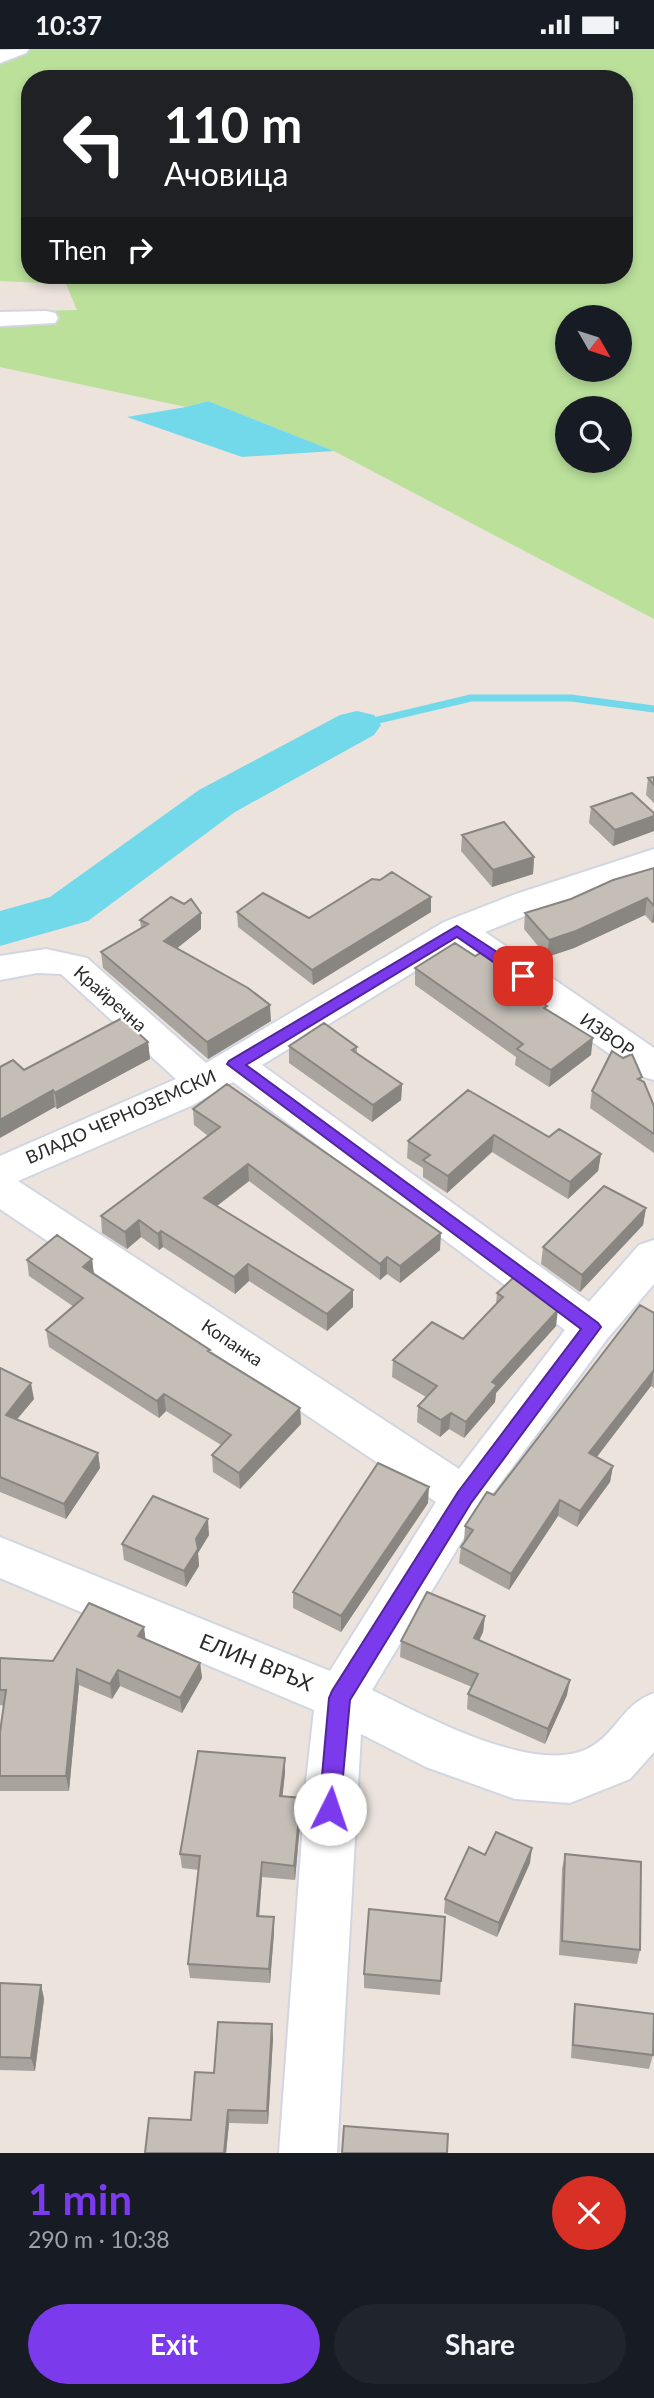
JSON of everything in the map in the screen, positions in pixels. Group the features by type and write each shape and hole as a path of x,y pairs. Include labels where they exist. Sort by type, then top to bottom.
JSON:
{"street":[{"path":"0,57 19,49"},
{"path":"0,319 46,318"},
{"name":"ВЛАДО ЧЕРНОЗЕМСКИ","path":"0,1172 219,1073 457,930 528,902 654,860"},
{"name":"ИЗВОР","path":"457,930 654,1067"},
{"name":"Крайречна","path":"0,968 37,960 59,960 74,965 219,1073 592,1327"},
{"name":"Копанка","path":"0,1189 464,1497"},
{"path":"307,2153 331,1782 340,1698 464,1497 592,1327 654,1256"},
{"name":"ЕЛИН ВРЪХ","path":"0,1557 340,1698 444,1751 515,1775 570,1779 612,1762 654,1716"}],"green space":[{"path":"0,49 654,49 654,619 334,451 208,401 186,407 0,367 0,312 77,310 66,284 633,284 633,70 21,70 21,282 0,281"}],"water":[{"path":"208,401 334,451 242,457 127,417"}],"building":[{"path":"632,793 654,816 615,830 591,807"},
{"path":"504,822 534,857 493,870 462,835"},
{"path":"654,868 654,906 647,898 576,931 549,940 525,913 571,899 613,880"},
{"path":"392,872 431,897 312,970 237,912 263,893 309,918 372,879 380,880"},
{"path":"171,897 184,904 191,899 201,913 164,941 248,988 270,1005 207,1042 101,952 148,924 140,920"},
{"path":"455,943 475,956 484,951 512,971 503,976 547,1006 544,1008 593,1038 551,1070 517,1049 523,1044 415,968"},
{"path":"122,1018 148,1042 0,1120 0,1067 13,1060 24,1070"},
{"path":"324,1023 357,1047 352,1050 402,1084 373,1105 289,1046"},
{"path":"612,1051 623,1058 632,1054 642,1077 638,1079 644,1082 654,1106 654,1134 592,1091"},
{"path":"227,1084 441,1233 400,1266 387,1257 380,1264 248,1164 204,1198 353,1290 327,1314 248,1264 234,1277 161,1231 158,1234 139,1220 125,1232 101,1216 220,1127 193,1109"},
{"path":"468,1090 549,1137 559,1129 601,1154 570,1182 494,1135 448,1176 423,1160 430,1155 408,1141"},
{"path":"604,1186 646,1208 582,1275 543,1247"},
{"path":"57,1235 92,1259 83,1267 210,1350 208,1351 300,1408 239,1473 212,1455 231,1435 164,1394 157,1401 46,1330 83,1298 27,1260"},
{"path":"514,1277 558,1310 492,1382 497,1385 466,1422 451,1413 441,1420 418,1406 437,1386 393,1360 432,1322 463,1339 503,1297 497,1293"},
{"path":"640,1305 654,1313 654,1370 589,1453 613,1466 580,1511 560,1500 511,1574 461,1547 473,1530 465,1526 487,1492 494,1495"},
{"path":"0,1368 31,1383 6,1415 98,1453 64,1504 0,1477"},
{"path":"378,1463 429,1487 341,1616 293,1592"},
{"path":"153,1496 208,1519 196,1539 198,1549 184,1571 122,1544"},
{"path":"427,1592 485,1616 474,1638 570,1680 548,1729 468,1694 478,1674 401,1641"},
{"path":"89,1603 144,1627 138,1636 200,1663 180,1698 118,1670 110,1684 77,1669 66,1776 0,1776 0,1732 6,1690 0,1690 0,1658 53,1661"},
{"path":"198,1751 285,1758 280,1796 301,1798 294,1866 262,1862 257,1916 274,1917 269,1969 188,1964 200,1856 180,1854"},
{"path":"496,1832 532,1848 499,1923 445,1899 469,1847 485,1855"},
{"path":"565,1854 641,1862 640,1950 562,1941"},
{"path":"369,1909 445,1917 441,1981 364,1974"},
{"path":"0,1983 41,1985 31,2058 0,2057"},
{"path":"575,2004 654,2014 653,2055 573,2045"},
{"path":"218,2022 272,2024 267,2111 228,2110 224,2153 145,2153 149,2118 191,2120 195,2072 214,2073"},
{"path":"344,2126 448,2134 447,2153 342,2153"}],"waterway":[{"path":"357,725 471,698 571,698 654,709"},
{"path":"0,929 69,909 217,801 357,725"}],"route":[{"path":"330,1809 340,1698 464,1497 592,1327 235,1064 457,930 523,976"}]}
